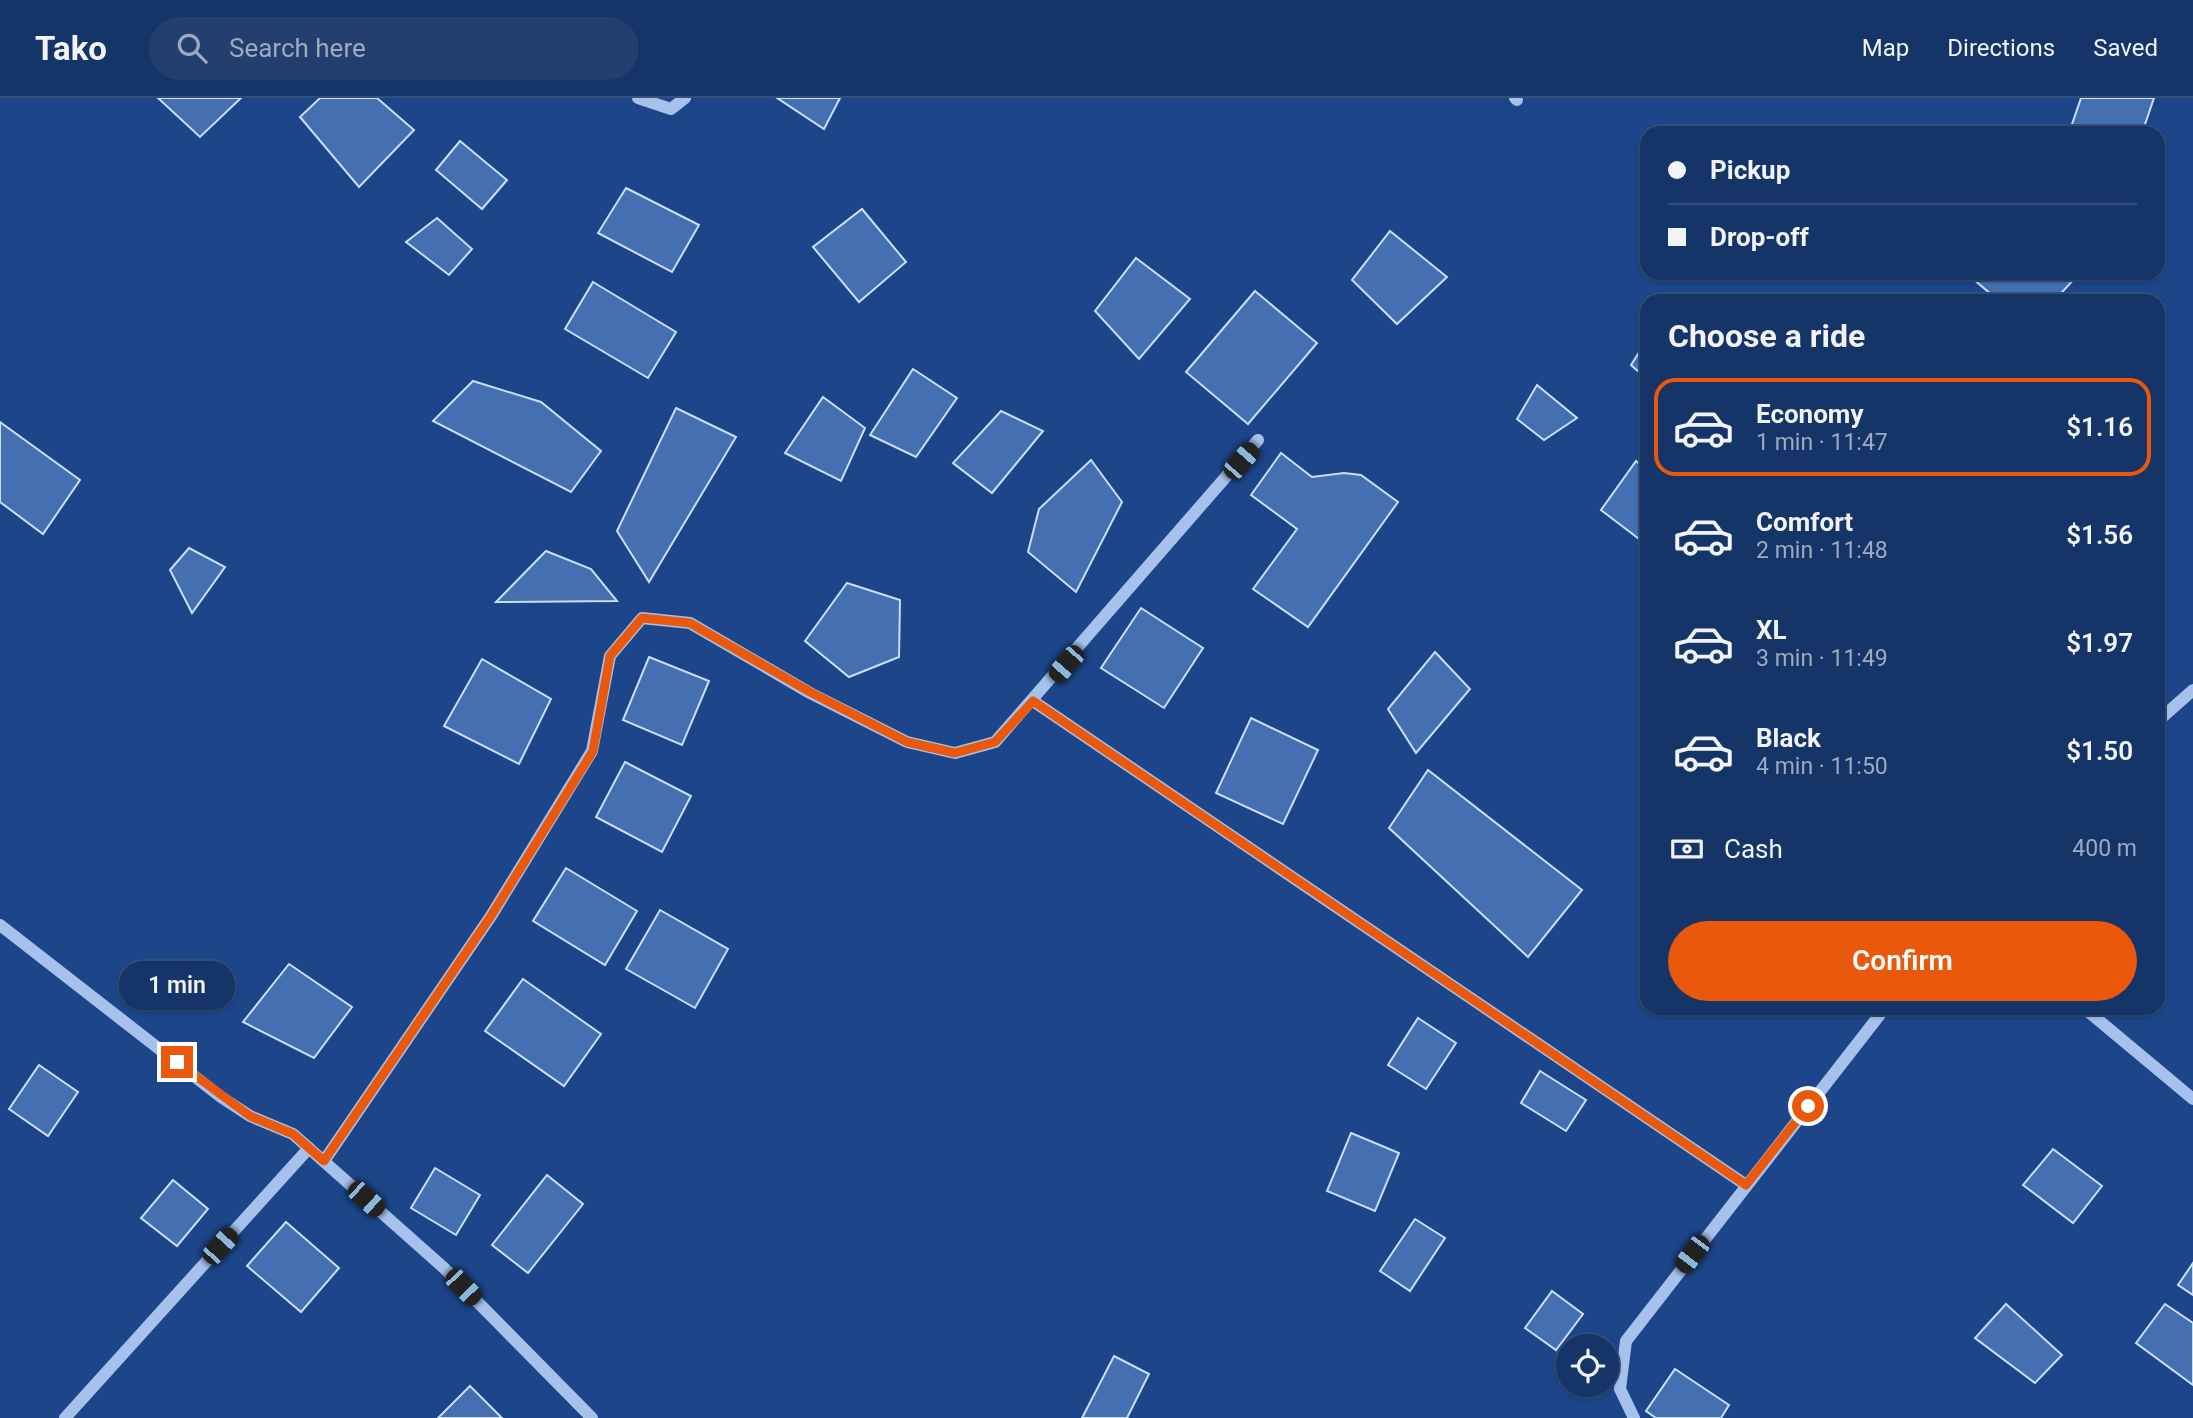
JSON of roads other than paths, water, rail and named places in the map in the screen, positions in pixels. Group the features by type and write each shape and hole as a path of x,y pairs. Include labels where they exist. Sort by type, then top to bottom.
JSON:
{"street":[{"path":"638,98 671,110 685,98"},
{"path":"324,1161 491,916 593,751 610,656 642,618 690,623 810,692 907,742 955,753 995,742 1258,440"},
{"path":"2165,715 2193,690"},
{"path":"1033,701 1746,1185"},
{"path":"0,925 221,1097 250,1116 293,1134 444,1268 592,1418"},
{"path":"1634,1418 1620,1389 1626,1341 1880,1015"},
{"path":"2092,1015 2193,1098"},
{"path":"65,1418 309,1148"}]}
